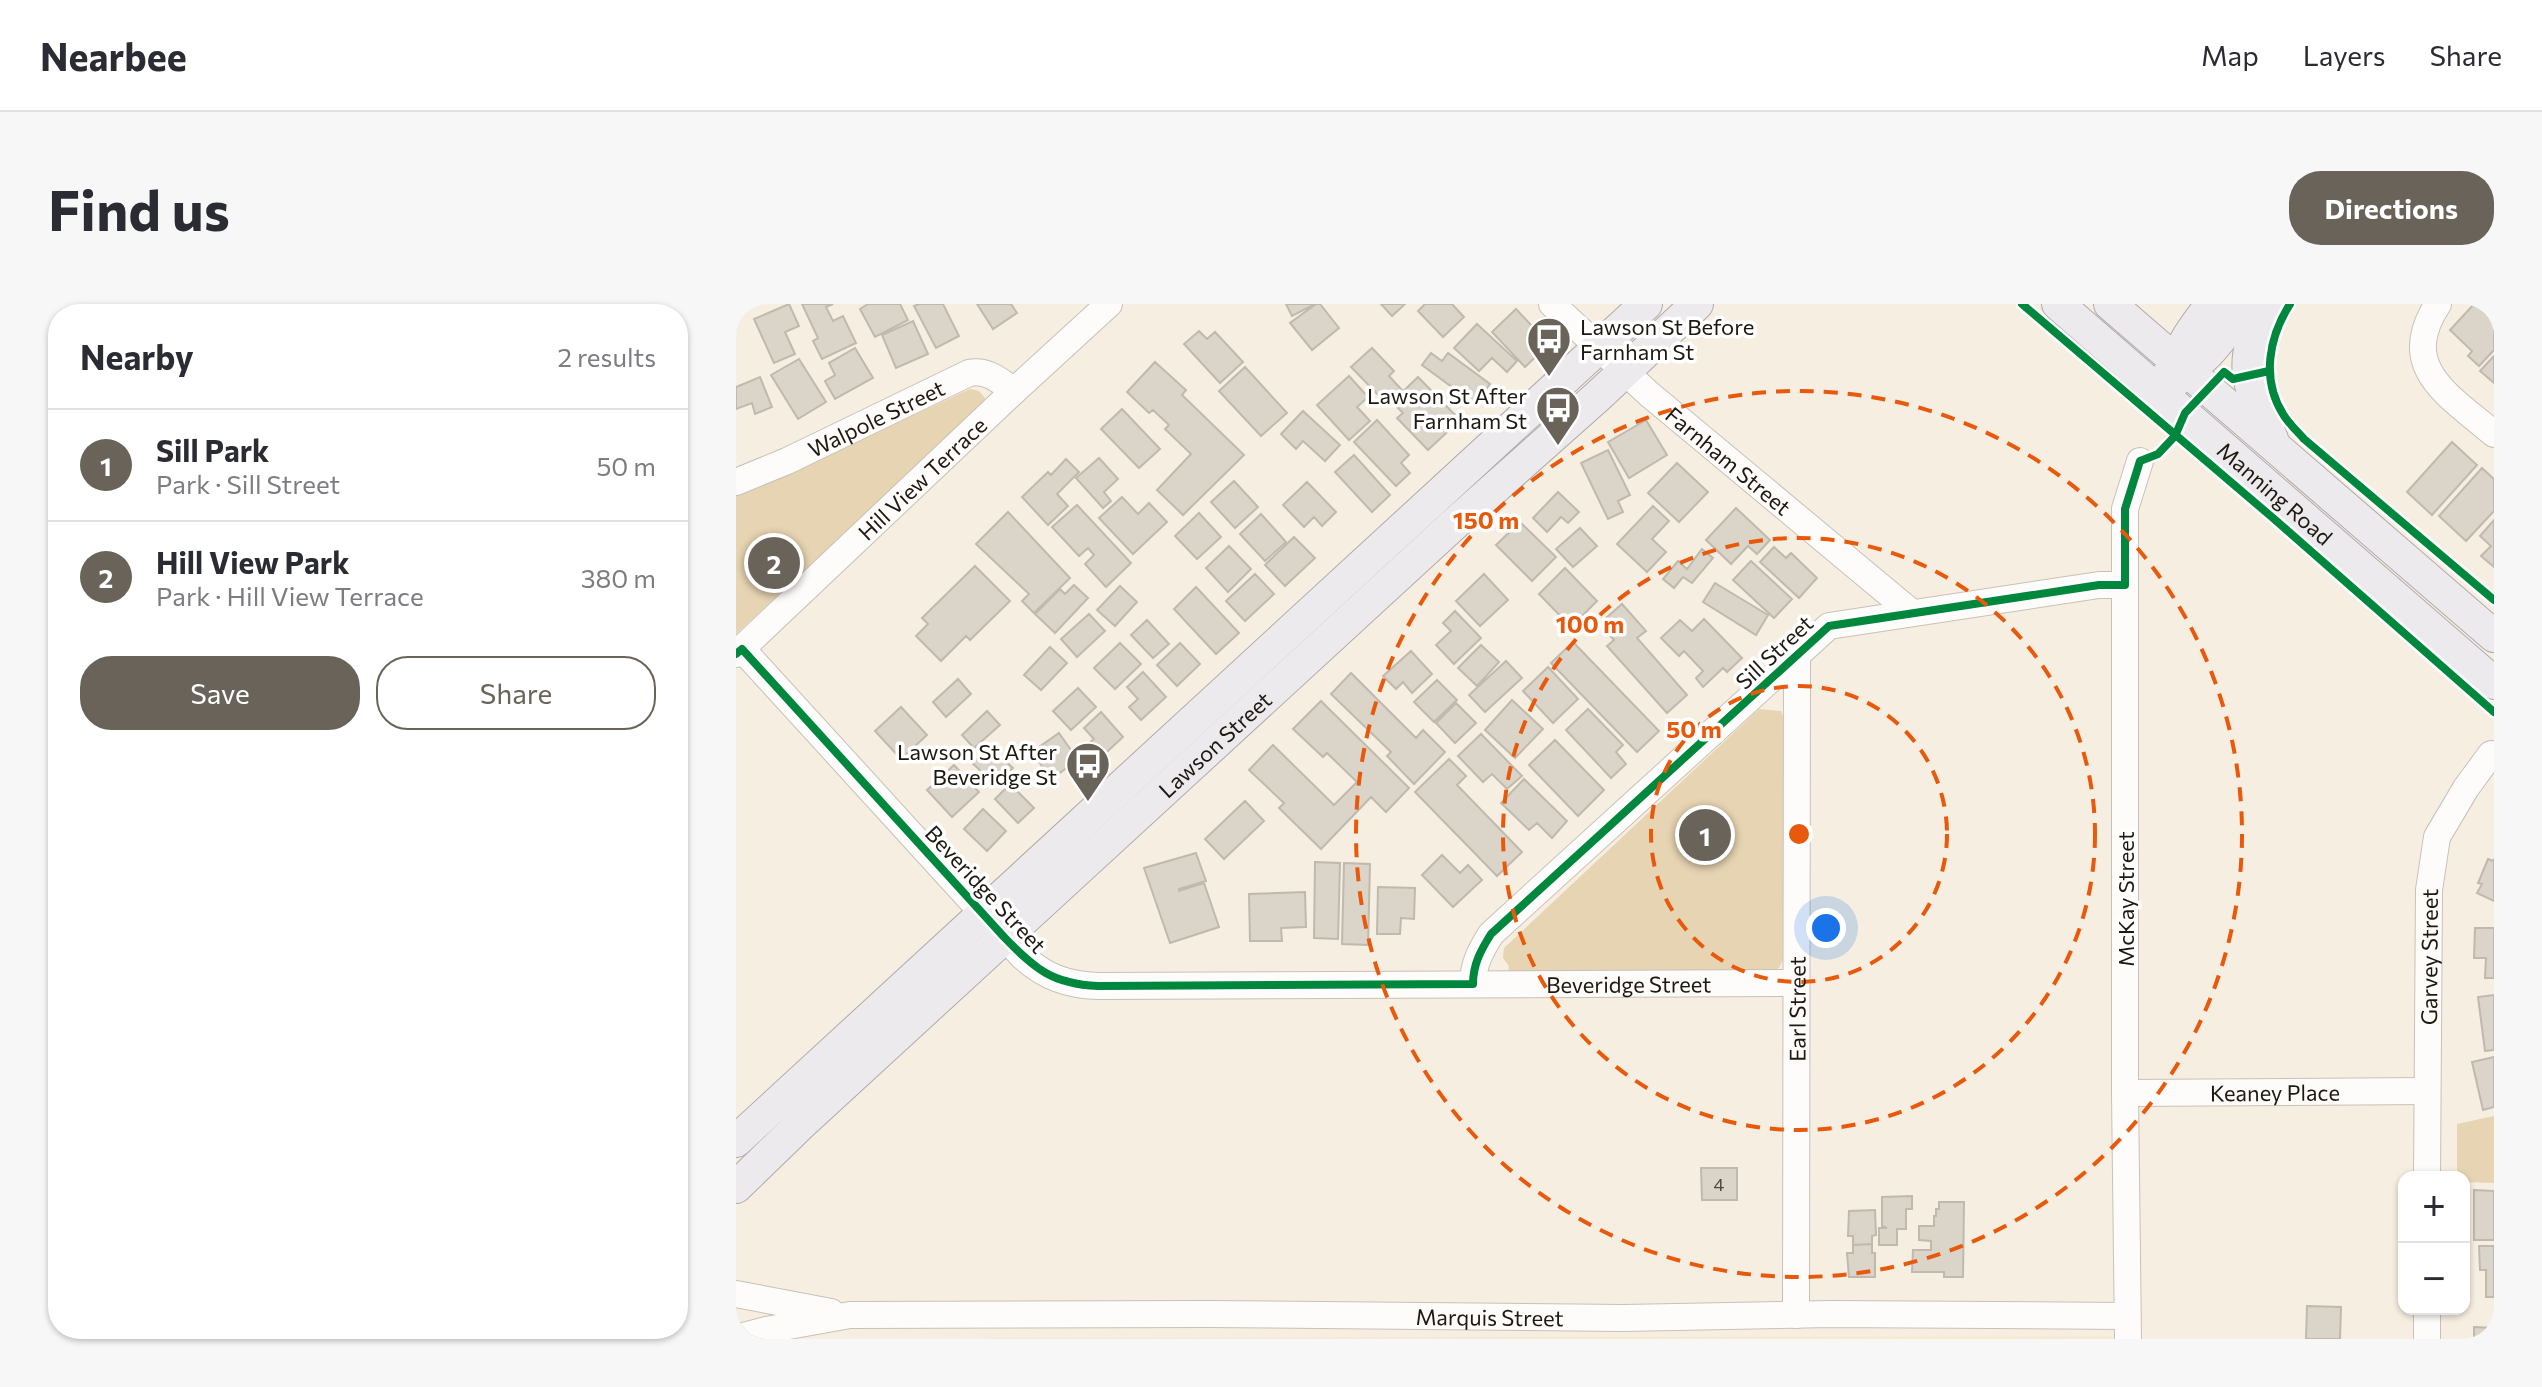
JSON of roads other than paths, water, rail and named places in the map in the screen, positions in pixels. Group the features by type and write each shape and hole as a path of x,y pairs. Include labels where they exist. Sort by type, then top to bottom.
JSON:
{"main road":[{"name":"Lawson Street","path":"736,1187 994,926 1646,304"},
{"name":"Lawson Street","path":"736,1141 994,926 1452,526 1697,304"},
{"name":"Manning Road","path":"2058,304 2494,683"},
{"name":"Manning Road","path":"2110,304 2179,369 2494,636"},
{"path":"2185,413 2178,396 2185,340 2212,304"},
{"path":"2135,370 2153,375 2179,369 2205,357 2246,304"},
{"path":"2271,304 2256,327 2249,348 2248,370 2254,399 2277,449"}],"street":[{"name":"Hill View Terrace","path":"739,652 1109,304"},
{"name":"Farnham Street","path":"1552,304 1681,422 1911,612"},
{"path":"2438,304 2431,314 2421,343 2424,364 2433,382 2494,434"},
{"name":"Walpole Street","path":"736,482 787,461 969,373 979,371 991,375 1014,391"},
{"name":"McKay Street","path":"2127,1327 2125,509 2140,461"},
{"name":"Sill Street","path":"1473,984 1479,952 1491,934 1829,626 2099,585 2125,585"},
{"name":"Beveridge Street","path":"739,652 994,926 1037,969 1062,982 1076,985 1795,983"},
{"name":"Earl Street","path":"1796,1315 1797,657"},
{"name":"Garvey Street","path":"2427,1171 2429,890 2437,837 2466,788 2491,754"},
{"name":"Keaney Place","path":"2125,1093 2427,1091"},
{"name":"Marquis Street","path":"736,1294 850,1315"},
{"name":"Marquis Street","path":"736,1338 850,1315 1624,1318 1796,1315 2127,1327"},
{"path":"2427,1315 2427,1339"}],"place":[{"name":"Lawson St Before Farnham St","path":"1549,378"},
{"name":"Lawson St After Farnham St","path":"1558,447"},
{"name":"Hill View Park","path":"774,563"},
{"name":"Lawson St After Beveridge St","path":"1088,803"},
{"name":"Sill Park","path":"1705,835"}]}
